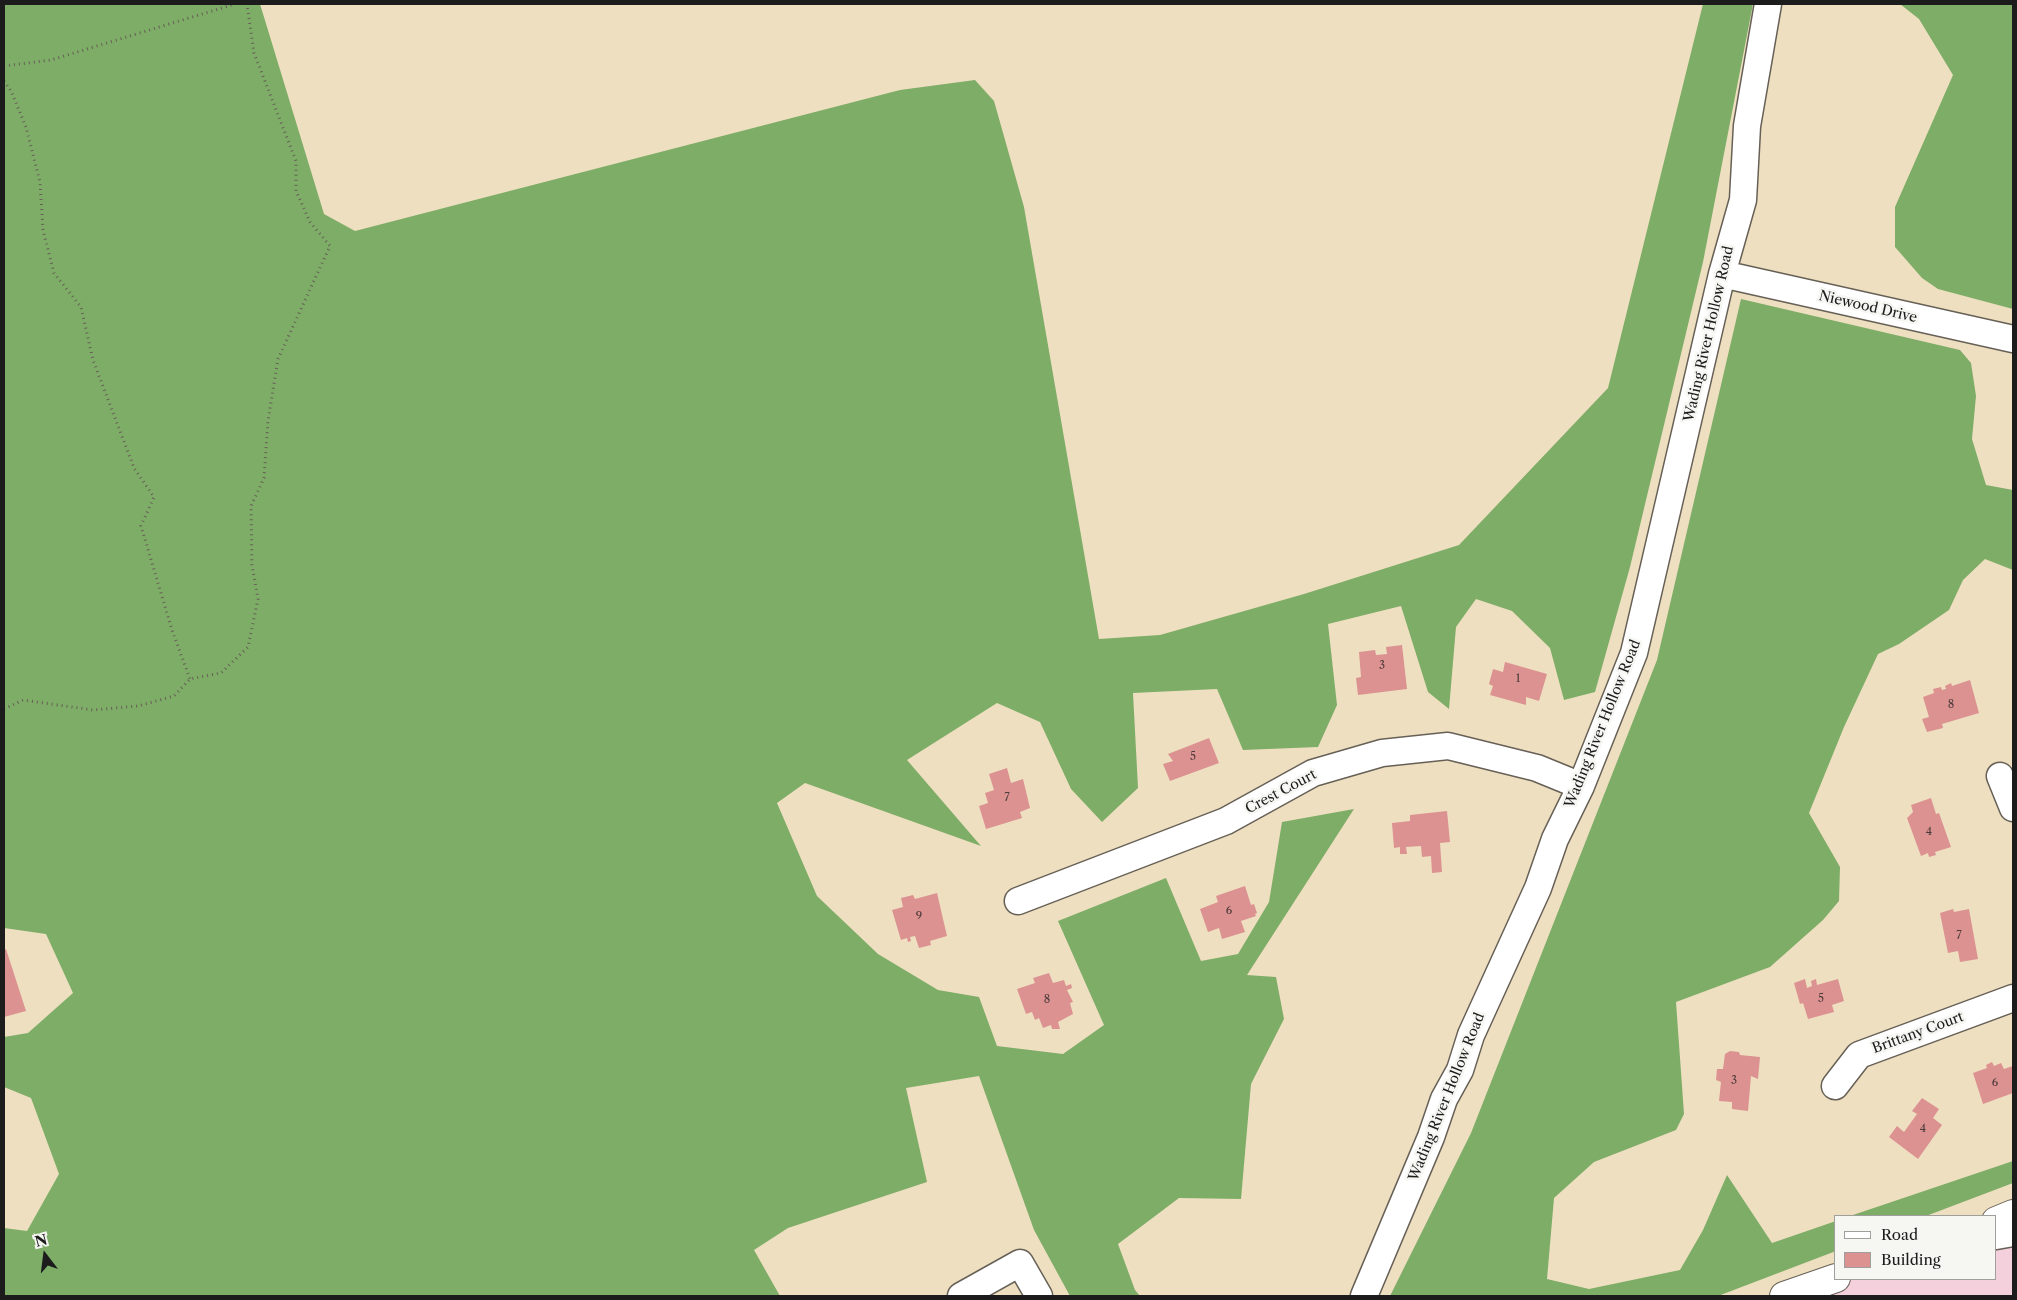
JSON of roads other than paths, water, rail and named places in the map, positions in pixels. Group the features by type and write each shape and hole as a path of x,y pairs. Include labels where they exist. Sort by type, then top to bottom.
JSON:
{"main road":[{"path":"1997,1221 2013,1214"},
{"path":"1784,1296 1834,1279"}],"street":[{"name":"Wading River Hollow Road","path":"1364,1296 1432,1137 1444,1099 1460,1070 1471,1035 1538,888 1555,839 1581,786 1634,653 1722,274 1742,200 1747,126 1768,4"},
{"name":"Niewood Drive","path":"1722,274 2013,339"},
{"name":"Crest Court","path":"1018,901 1226,821 1312,773 1382,753 1448,746 1537,768 1581,786"},
{"path":"2000,776 2013,808"},
{"name":"Brittany Court","path":"1835,1086 1859,1055 2013,998"},
{"path":"1997,1236 2013,1233"},
{"path":"962,1296 1020,1263 1039,1296"}]}
